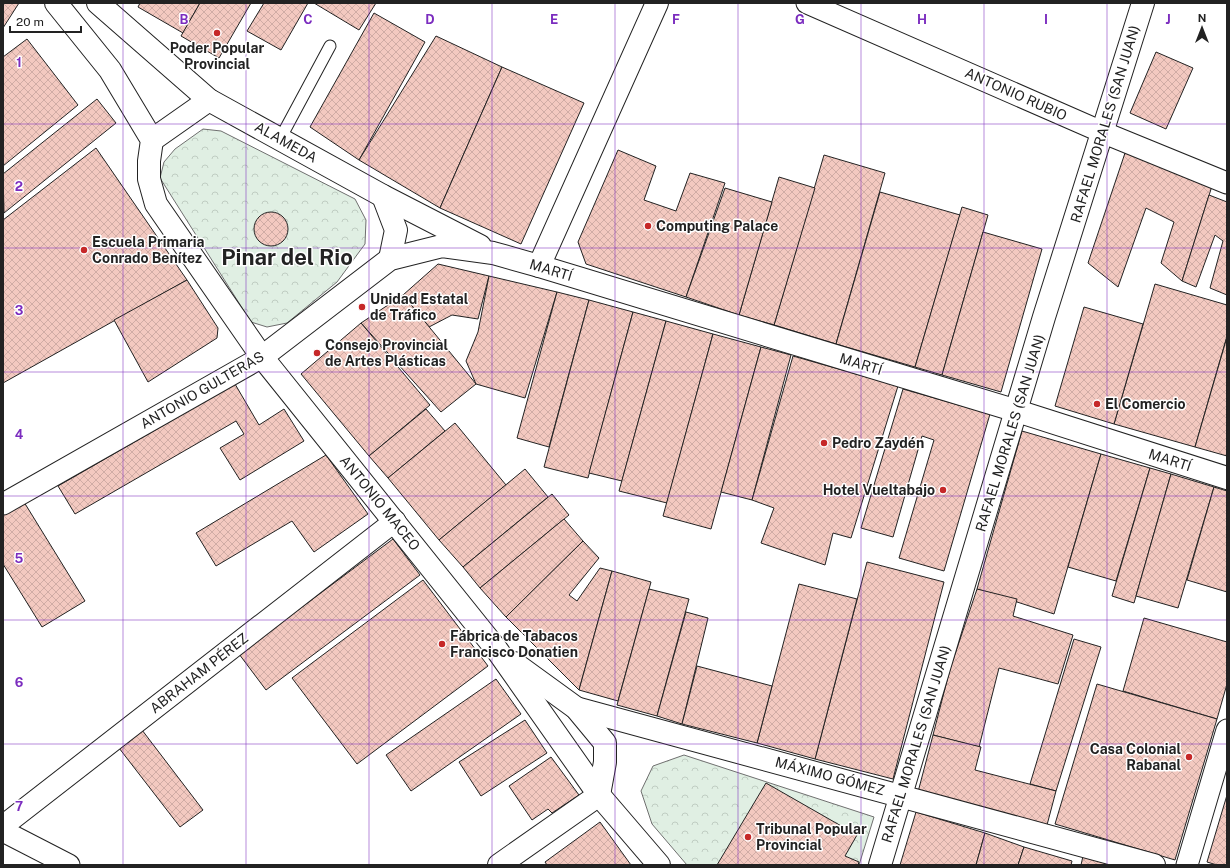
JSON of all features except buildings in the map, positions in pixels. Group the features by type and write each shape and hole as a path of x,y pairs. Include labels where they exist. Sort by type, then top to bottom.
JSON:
{"main road":[{"path":"56,3 110,70 152,140 149,161 149,179 156,204 262,357"},
{"name":"ALAMEDA","path":"98,3 209,100 383,196 493,253"},
{"path":"539,266 657,3"},
{"name":"RAFAEL MORALES (SAN JUAN)","path":"880,865 1017,411 1044,316 1143,3"},
{"path":"152,140 209,100"},
{"path":"383,196 396,230 390,258"},
{"name":"ANTONIO GULTERAS","path":"262,357 390,258 442,246 493,253"},
{"name":"MARTÍ","path":"493,253 1017,411 1227,478"},
{"name":"ANTONIO MACEO","path":"262,357 497,650 599,795 659,865"},
{"name":"ANTONIO MACEO","path":"497,650 576,708 604,743 604,762 599,795"},
{"name":"MÁXIMO GÓMEZ","path":"576,708 1154,865"},
{"path":"499,865 599,795"}],"street":[{"name":"ANTONIO RUBIO","path":"807,3 1102,132 1227,183"},
{"name":"ANTONIO GULTERAS","path":"3,504 262,357"},
{"name":"ABRAHAM PÉREZ","path":"3,826 395,521"},
{"path":"1187,865 1227,730"},
{"path":"3,831 68,865"}],"lane":[{"path":"280,139 330,46"}],"green space":[{"path":"203,129 221,131 355,199 366,220 365,244 337,282 287,323 267,327 251,322 160,178 164,162 175,149"},
{"path":"684,755 874,817 859,865 687,865 652,824 641,791 653,766"}],"place":[{"name":"Poder Popular Provincial","path":"217,33"},
{"name":"Computing Palace","path":"648,226"},
{"name":"Escuela Primaria Conrado Benítez","path":"84,250"},
{"name":"Unidad Estatal de Tráfico","path":"362,307"},
{"name":"Consejo Provincial de Artes Plásticas","path":"317,353"},
{"name":"El Comercio","path":"1097,404"},
{"name":"Pedro Zaydén","path":"824,443"},
{"name":"Hotel Vueltabajo","path":"943,490"},
{"name":"Fábrica de Tabacos Francisco Donatien","path":"442,644"},
{"name":"Casa Colonial Rabanal","path":"1189,757"},
{"name":"Tribunal Popular Provincial","path":"748,837"}],"district":[{"name":"Pinar del Rio","path":"287,257"}]}
